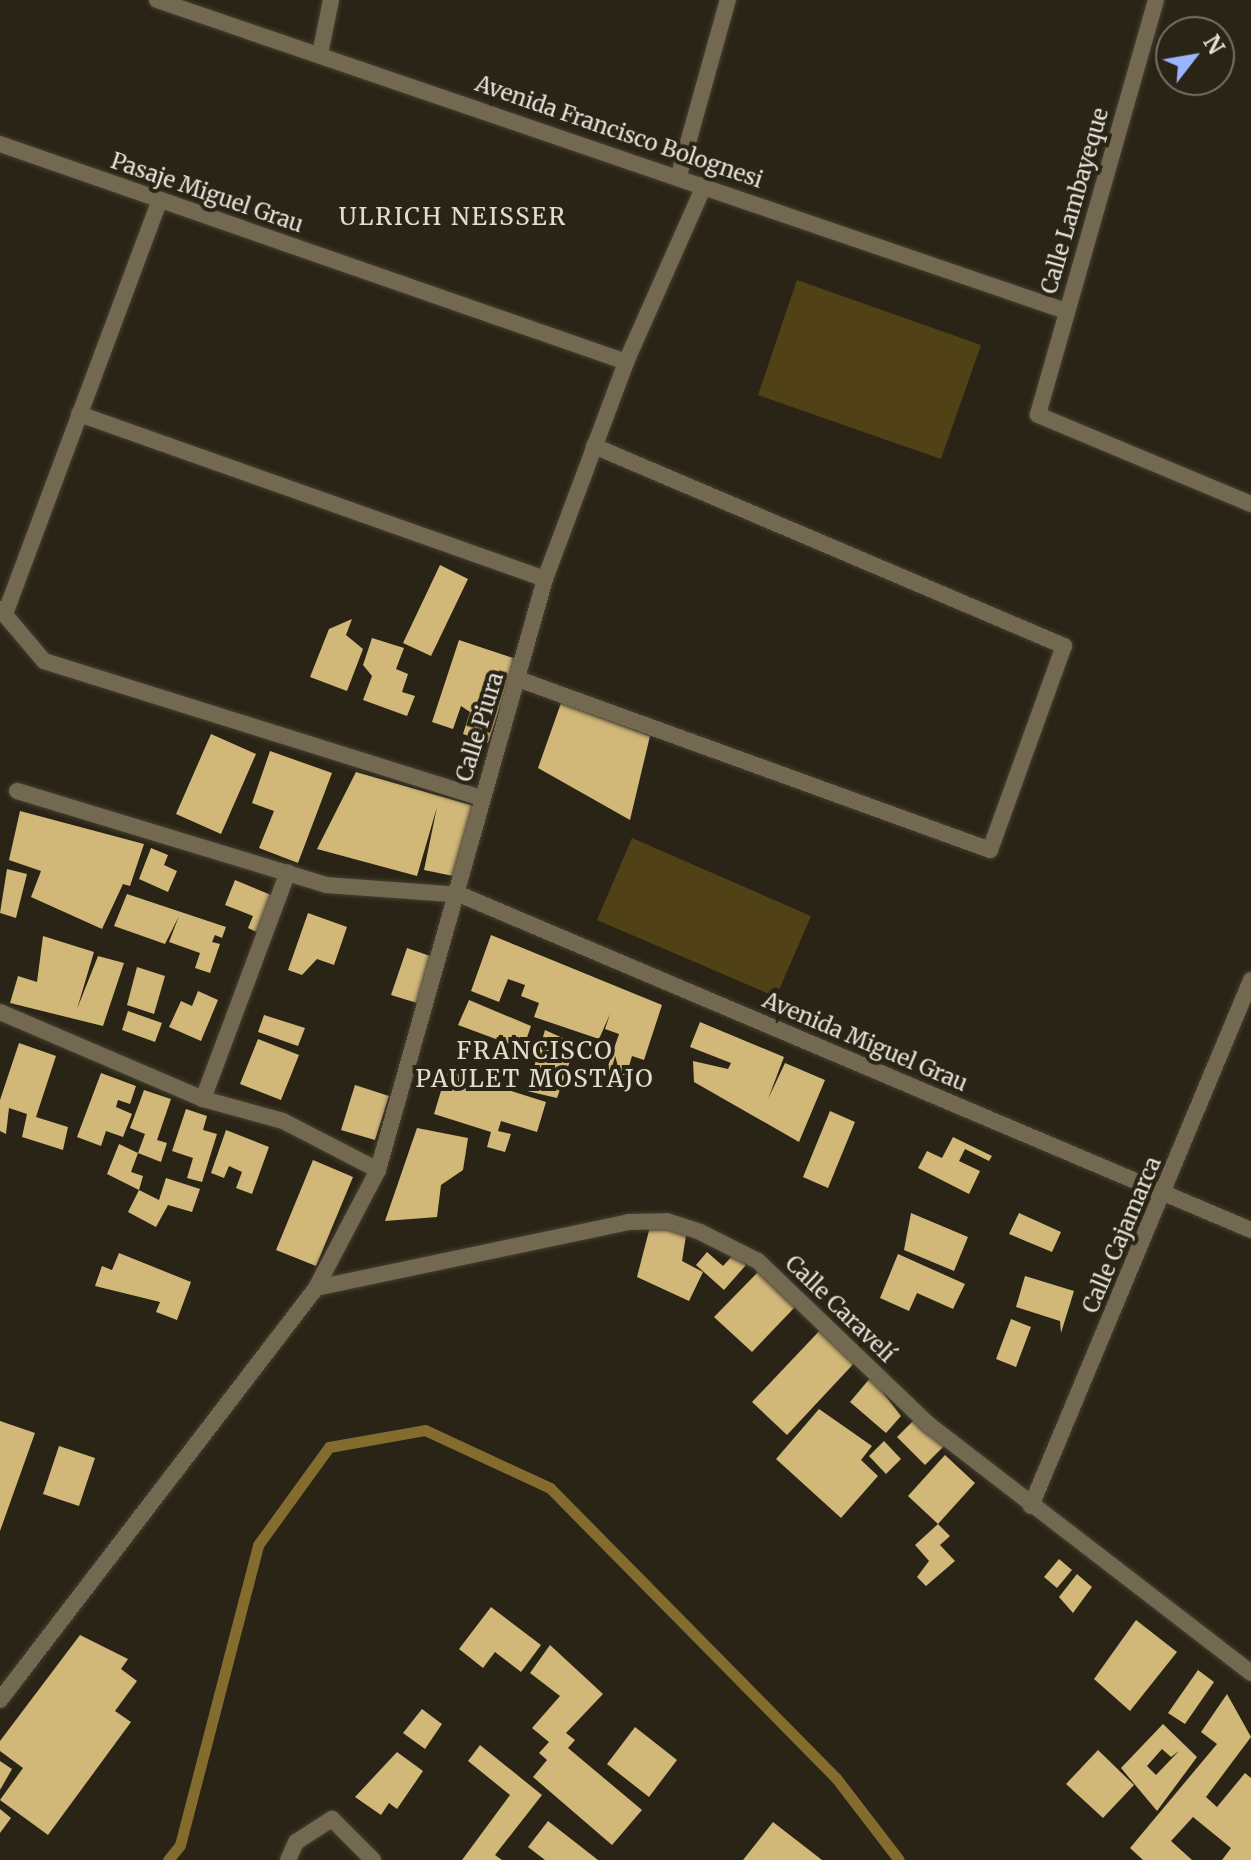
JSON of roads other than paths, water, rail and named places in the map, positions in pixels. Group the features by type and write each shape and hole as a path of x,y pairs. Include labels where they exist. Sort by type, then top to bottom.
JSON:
{"street":[{"name":"Avenida Francisco Bolognesi","path":"157,0 679,175 1066,311"},
{"path":"320,54 331,0"},
{"path":"679,175 728,0"},
{"name":"Calle Lambayeque","path":"1156,0 1038,415 1251,504"},
{"name":"Pasaje Miguel Grau","path":"0,144 626,362"},
{"name":"Calle Piura","path":"0,1700 316,1288 378,1170 461,895 481,798 545,579 626,362 705,184"},
{"path":"160,200 2,612 44,661 481,798"},
{"path":"79,414 545,579"},
{"path":"518,679 990,850 1064,646 594,446"},
{"name":"Avenida Miguel Grau","path":"17,791 326,885 461,895 1251,1230"},
{"path":"203,1099 288,872"},
{"name":"Calle Cajamarca","path":"1031,1506 1251,980"},
{"path":"0,1012 203,1099 283,1121 378,1170"},
{"name":"Calle Caravelí","path":"316,1288 628,1222 689,1228 758,1261 928,1424 1251,1673"},
{"path":"288,1860 296,1842 332,1819 373,1860"}],"waterway":[{"path":"168,1860 180,1845 258,1545 329,1447 425,1430 550,1488 836,1778 899,1860"}],"district":[{"name":"ULRICH NEISSER","path":"453,217"},
{"name":"FRANCISCO PAULET MOSTAJO","path":"535,1065"}]}
